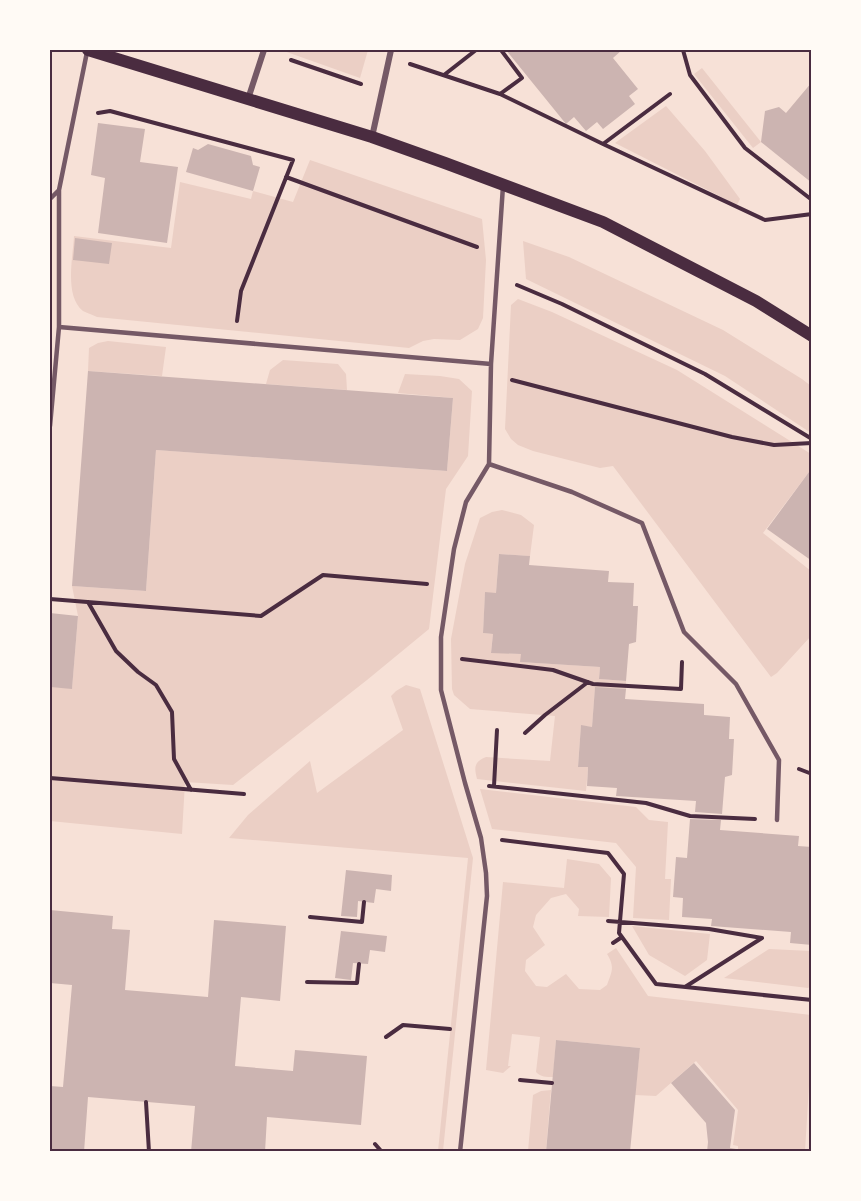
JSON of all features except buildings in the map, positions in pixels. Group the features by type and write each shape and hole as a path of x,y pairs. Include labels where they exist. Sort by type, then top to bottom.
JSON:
{"main road":[{"path":"88,50 372,137 603,222 746,296 812,336"}],"street":[{"path":"248,99 264,50"},
{"path":"372,137 391,50"}],"lane":[{"path":"50,426 59,327 59,190 88,50"},
{"path":"460,1152 487,897 481,838 441,690 441,637 454,549 466,502 489,464 491,364 503,186"},
{"path":"50,199 59,190"},
{"path":"59,327 491,364"},
{"path":"489,464 572,492 642,523 684,632 736,684 779,760 777,820"}],"path":[{"path":"444,75 476,50"},
{"path":"500,94 522,78 501,50"},
{"path":"683,50 690,75 745,147 812,200"},
{"path":"389,58 500,94 765,220 812,214"},
{"path":"291,60 382,91"},
{"path":"603,144 670,94"},
{"path":"94,119 97,113 110,111 293,160 241,291 234,341"},
{"path":"286,177 499,255"},
{"path":"497,276 562,304 705,374 812,441"},
{"path":"491,374 732,437 774,445 812,441"},
{"path":"50,598 261,616 323,575 449,585"},
{"path":"88,602 116,651 156,686 172,712 174,759 191,790"},
{"path":"441,656 553,670 593,684 681,689 684,632"},
{"path":"525,733 588,682"},
{"path":"494,786 497,730"},
{"path":"50,778 244,795"},
{"path":"465,783 646,803 690,816 777,820"},
{"path":"481,838 608,853 624,874 619,933 656,984 812,1000"},
{"path":"310,917 362,922 364,902"},
{"path":"608,921 709,929 762,938 684,987"},
{"path":"612,943 622,937"},
{"path":"307,982 357,983 359,964"},
{"path":"386,1037 403,1025 473,1031"},
{"path":"520,1080 552,1083"},
{"path":"146,1102 149,1152"},
{"path":"375,1144 382,1152"}],"shaded area":[{"path":"281,50 368,50 360,78"},
{"path":"702,68 761,142 753,148 694,74"},
{"path":"666,106 705,151 740,199 737,205 615,143"},
{"path":"310,160 482,219 486,260 483,318 478,329 460,340 434,339 423,341 409,348 97,317 83,311 77,304 73,296 71,276 74,236 171,248 180,182 251,199 253,191 293,202"},
{"path":"523,241 569,257 723,330 802,379 811,386 811,433 725,376 526,279"},
{"path":"518,299 552,312 677,370 811,454 811,474 809,472 763,533 811,571 811,636 777,673 771,677 613,466 600,468 533,451 518,445 511,439 505,429 511,305"},
{"path":"108,341 166,347 162,376 88,371 89,348"},
{"path":"283,360 338,364 346,374 347,390 266,384 270,370"},
{"path":"405,374 459,379 472,391 468,456 446,489 429,629 233,785 185,782 182,834 50,821 50,687 72,688 78,616 72,586 146,591 156,450 447,471 453,398 398,393"},
{"path":"502,510 521,515 534,525 530,556 499,554 496,593 485,593 483,633 493,634 491,652 521,654 521,662 600,667 599,679 626,681 626,689 595,688 592,727 581,726 578,766 588,767 586,791 477,779 476,765 486,757 550,761 555,716 470,709 454,695 452,689 451,639 465,564 480,518"},
{"path":"406,685 420,689 473,858 443,1151 438,1151 468,858 229,838 248,815 310,761 317,793 403,730 391,696"},
{"path":"480,789 636,807 649,820 668,822 665,879 671,879 669,920 633,918 636,867 616,843 492,829"},
{"path":"567,859 599,864 611,878 609,917 578,916 579,909 566,894 551,898 536,915 533,927 545,945 526,960 525,971 536,986 547,987 566,974 579,989 600,990 607,985 611,972 612,966 607,954 616,948 648,996 811,1015 805,1151 738,1151 738,1146 733,1145 738,1110 696,1061 656,1096 635,1095 640,1048 556,1040 553,1077 546,1077 536,1072 540,1037 512,1034 508,1066 511,1066 503,1073 486,1070 503,882 564,888"},
{"path":"632,926 710,934 707,960 685,976 649,955"},
{"path":"769,949 811,951 811,986 808,988 724,978"},
{"path":"551,1090 546,1151 528,1151 533,1095"}]}
